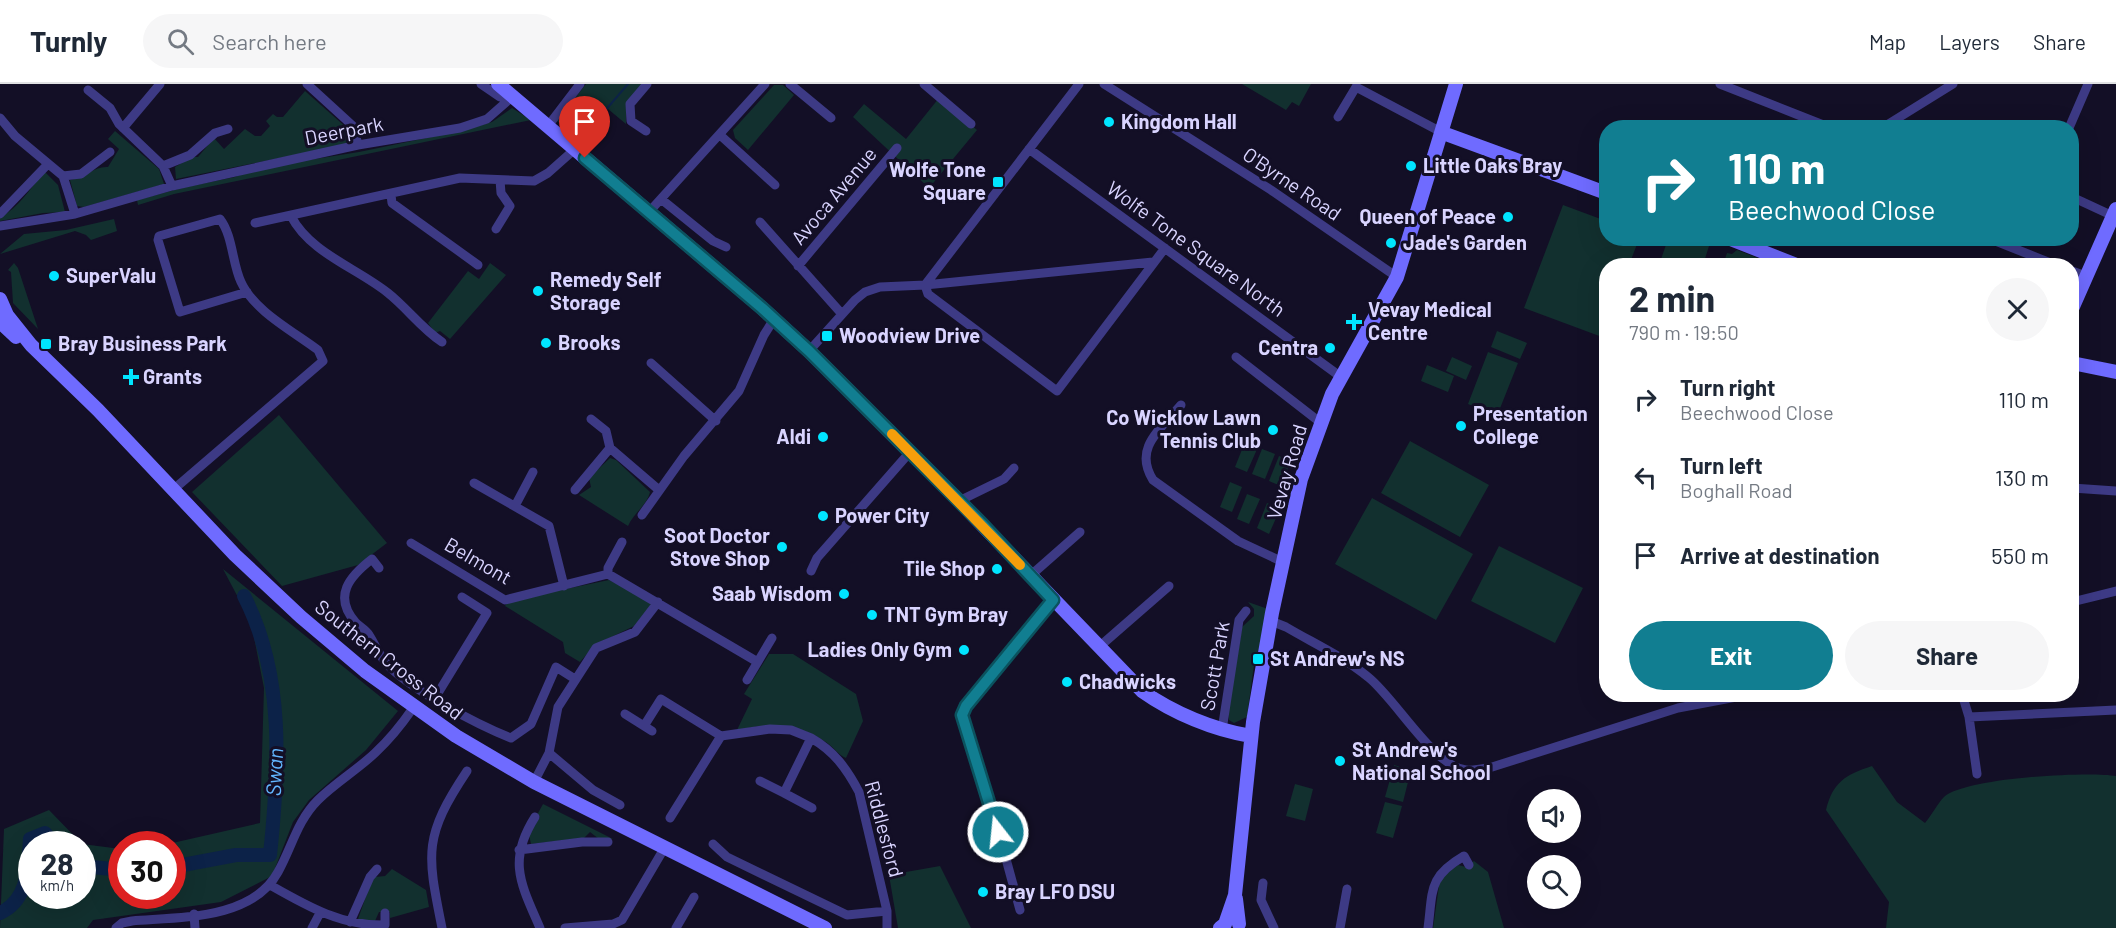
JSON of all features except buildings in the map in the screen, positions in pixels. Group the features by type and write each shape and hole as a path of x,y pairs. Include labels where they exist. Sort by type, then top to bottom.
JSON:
{"main road":[{"name":"Vevay Road","path":"1235,895 1222,926 1241,926 1235,895 1251,736 1271,621 1301,479 1321,423 1341,377 1397,277 1443,133 1456,84"},
{"path":"504,92 576,149 809,351 1150,697 1222,730 1251,736"},
{"path":"1443,133 1599,190"},
{"path":"2079,292 2114,213"},
{"path":"1748,246 1779,258"},
{"name":"Southern Cross Road","path":"0,288 0,299 8,315 31,345 174,489 235,555 294,611 413,708 534,782 825,928"},
{"name":"Southern Cross Road","path":"0,322 31,345"},
{"path":"2079,364 2116,372"}],"street":[{"path":"123,128 160,84"},
{"path":"307,84 353,126 358,145"},
{"path":"481,84 504,92"},
{"path":"548,126 580,84"},
{"path":"646,131 631,121 630,104 647,84"},
{"path":"649,212 765,84"},
{"path":"790,84 831,118"},
{"path":"924,84 971,124"},
{"path":"926,290 1079,84"},
{"name":"O'Byrne Road","path":"1104,84 1261,184 1397,277"},
{"path":"1720,84 1812,120"},
{"path":"1895,120 1953,84"},
{"path":"2072,120 2088,84"},
{"path":"1338,117 1356,87 1443,133"},
{"path":"88,90 110,108 123,128 163,166 172,186"},
{"name":"Deerpark","path":"0,226 75,214 172,186 358,145 460,128 487,119 504,92"},
{"path":"0,118 15,136 63,176 75,214"},
{"path":"163,166 190,155 215,133 228,129"},
{"path":"720,135 775,185"},
{"name":"Avoca Avenue","path":"798,266 897,148"},
{"path":"255,223 391,195 460,178 538,179 576,149"},
{"name":"Wolfe Tone Square North","path":"1029,149 1341,377"},
{"path":"63,176 81,174 110,152"},
{"path":"0,214 47,165"},
{"path":"496,229 510,206 501,192 500,180"},
{"path":"391,195 392,203 478,265"},
{"path":"661,199 713,241 726,247"},
{"path":"2079,200 2114,213"},
{"path":"291,216 296,227 388,293 428,333 442,342"},
{"path":"174,489 323,361 318,350 261,307 247,292 240,281 220,219 159,236 180,312 247,292"},
{"name":"Avoca Avenue","path":"760,222 841,313"},
{"path":"2008,246 2038,258"},
{"path":"926,290 1057,392 1165,248"},
{"path":"809,351 841,313 865,292 888,286 926,290 1154,262"},
{"path":"2079,274 2086,276"},
{"path":"642,515 684,456 740,391 764,335 774,319"},
{"path":"1236,357 1321,423"},
{"path":"651,363 716,421"},
{"path":"1181,405 1159,431 1144,456 1144,466 1153,480 1238,541 1283,562"},
{"path":"591,419 606,431 610,448 659,490"},
{"path":"575,490 610,448"},
{"path":"811,571 818,558 910,452"},
{"path":"959,501 1004,479 1014,468"},
{"path":"514,506 533,472"},
{"path":"474,483 549,526 564,586"},
{"path":"2079,488 2116,491"},
{"path":"1030,576 1080,532"},
{"path":"622,542 608,568 608,574 756,661"},
{"name":"Belmont","path":"411,543 506,600 608,574"},
{"path":"380,568 372,559 352,574 344,591 346,608 355,622 368,634 385,662 415,687 491,730 512,738 531,724 561,658"},
{"path":"1099,647 1168,585"},
{"path":"2079,600 2116,591"},
{"path":"435,698 486,613 462,597"},
{"path":"1020,910 962,715 966,706 1053,600"},
{"path":"534,782 549,753 558,707 596,648 635,632 658,602"},
{"name":"Scott Park","path":"1222,730 1239,620 1245,610"},
{"path":"1271,621 1286,627 1368,676 1392,699 1427,744 1450,764 1466,770 1511,761 1678,708 1710,702"},
{"path":"747,680 771,638"},
{"path":"556,667 575,679"},
{"path":"625,714 648,728 661,699 721,736 670,818"},
{"path":"1964,702 1969,717 1977,774"},
{"path":"116,928 122,923 232,908 249,901 270,885 300,820 318,800 374,754 398,729 413,708"},
{"path":"1969,717 2116,710"},
{"name":"Riddlesford","path":"721,736 770,729 791,730 811,738 836,756 859,792 887,911 887,928"},
{"path":"784,793 811,738"},
{"path":"549,753 593,790 620,804"},
{"path":"442,928 430,871 432,841 438,821 467,771"},
{"path":"760,781 812,808"},
{"path":"535,817 525,834 518,859 522,886 540,928"},
{"path":"519,850 582,842 608,842"},
{"path":"713,844 727,857 847,915 887,911"},
{"path":"565,928 613,926 622,920 665,847"},
{"path":"1428,928 1434,882 1452,863 1464,856 1469,865"},
{"path":"350,922 370,877 377,869"},
{"path":"1263,883 1261,900 1275,928"},
{"path":"270,885 320,913 350,922 385,925 385,913"},
{"path":"1340,928 1347,889"},
{"path":"676,928 694,897"},
{"path":"312,928 320,913"},
{"path":"194,914 195,928"}],"green space":[{"path":"586,84 645,84 626,109 626,124 608,109 581,140 557,121"},
{"path":"1242,84 1311,84 1299,106 1292,102 1286,110"},
{"path":"774,85 783,85 794,95 748,150 735,138 733,130"},
{"path":"305,91 348,129 350,135 348,144 176,179 175,167 192,157 198,157 214,138 224,149 245,129 255,136 261,136 270,126 266,121 273,114 283,117"},
{"path":"939,98 977,130 929,188 853,117 864,104 906,139"},
{"path":"512,108 531,120 174,194 138,205 137,200 235,177 258,168 359,152 460,131 492,122"},
{"path":"115,131 159,169 164,184 84,207 77,206 70,180 98,168 108,167 119,149 108,139"},
{"path":"45,172 58,185 65,212 43,213 0,221 0,217 19,203"},
{"path":"1563,205 1599,218 1599,246 1636,246 1632,258 1599,258 1599,336 1524,308"},
{"path":"114,219 117,231 91,240 86,235 75,231 0,254 24,234 66,230"},
{"path":"1666,246 1709,246 1705,258 1661,258"},
{"path":"1737,250 1758,258 1725,258 1727,253 1732,254"},
{"path":"14,263 18,268 38,329 13,303 11,272 8,270"},
{"path":"490,263 506,275 450,339 440,331 435,333 428,323 468,271 479,279"},
{"path":"1497,331 1527,343 1520,359 1491,347"},
{"path":"1488,352 1518,363 1497,416 1468,404"},
{"path":"1452,357 1472,366 1466,380 1446,371"},
{"path":"1427,365 1454,376 1448,392 1421,381"},
{"path":"279,415 387,543 358,565 282,586 192,492"},
{"path":"1410,441 1489,485 1460,537 1381,493"},
{"path":"1245,442 1258,447 1247,472 1235,467"},
{"path":"1262,449 1275,454 1265,479 1252,474"},
{"path":"1279,456 1291,461 1281,486 1269,481"},
{"path":"610,458 616,460 650,492 628,526 579,495 591,487 589,478"},
{"path":"1230,482 1242,487 1232,512 1220,507"},
{"path":"1247,494 1260,499 1249,524 1237,519"},
{"path":"1372,498 1473,554 1436,620 1335,564"},
{"path":"1267,503 1280,509 1269,534 1257,528"},
{"path":"1499,546 1583,588 1555,643 1471,601"},
{"path":"223,569 398,711 366,750 309,800 293,822 272,876 221,902 186,907 186,840 260,823 264,688 251,622"},
{"path":"609,580 647,599 651,605 634,626 595,645 580,662 565,653 563,642 505,606 508,601"},
{"path":"1248,602 1268,609 1263,642 1255,657 1247,717 1234,723 1229,720 1228,713 1242,627 1254,616 1254,609"},
{"path":"769,654 793,654 856,694 863,721 846,758 814,735 793,728 759,726 737,730 752,699 744,694"},
{"path":"1394,765 1411,770 1403,802 1385,797"},
{"path":"1872,766 1897,802 1925,823 1944,797 1956,790 1976,785 2054,775 2116,776 2116,928 1886,928 1889,902 1826,810 1832,793 1841,781 1847,776"},
{"path":"1295,784 1313,789 1305,821 1286,816"},
{"path":"1385,802 1402,806 1393,838 1376,833"},
{"path":"543,804 613,839 599,839 590,832 584,838 531,844 529,835 540,817 537,815"},
{"path":"49,810 69,831 18,831 18,909 96,909 96,846 108,847 108,909 171,909 93,920 87,928 0,928 4,829"},
{"path":"1474,861 1488,872 1504,928 1433,928 1440,879 1458,865 1466,867"},
{"path":"940,866 971,928 898,928 889,875"},
{"path":"392,869 426,890 429,907 390,918 390,912 379,912 375,921 358,919 371,882 375,877 385,876"}],"waterway":[{"name":"Swan","path":"584,135 628,84"},
{"name":"Swan","path":"186,864 236,855 270,855 277,756 273,690 267,658 244,596"},
{"name":"Swan","path":"96,867 108,869"},
{"name":"Swan","path":"0,913 18,898"}],"slow traffic":[{"path":"892,434 1020,565"}],"place":[{"name":"Kingdom Hall","path":"1109,122"},
{"name":"Little Oaks Bray","path":"1411,166"},
{"name":"Wolfe Tone Square","path":"998,182"},
{"name":"Queen of Peace","path":"1508,217"},
{"name":"Jade's Garden","path":"1391,243"},
{"name":"SuperValu","path":"54,276"},
{"name":"Remedy Self Storage","path":"538,291"},
{"name":"Vevay Medical Centre","path":"1354,322"},
{"name":"Woodview Drive","path":"827,336"},
{"name":"Brooks","path":"546,343"},
{"name":"Bray Business Park","path":"46,344"},
{"name":"Centra","path":"1330,348"},
{"name":"Grants","path":"131,377"},
{"name":"Presentation College","path":"1461,426"},
{"name":"Co Wicklow Lawn Tennis Club","path":"1273,430"},
{"name":"Aldi","path":"823,437"},
{"name":"Power City","path":"823,516"},
{"name":"Soot Doctor Stove Shop","path":"782,547"},
{"name":"Tile Shop","path":"997,569"},
{"name":"Saab Wisdom","path":"844,594"},
{"name":"TNT Gym Bray","path":"872,615"},
{"name":"Ladies Only Gym","path":"964,650"},
{"name":"St Andrew's NS","path":"1258,659"},
{"name":"Chadwicks","path":"1067,682"},
{"name":"St Andrew's National School","path":"1340,761"},
{"name":"Bray LFO DSU","path":"983,892"}],"route":[{"path":"585,158 762,308 809,351 982,524 1053,600 966,706 962,715 998,832"}]}
